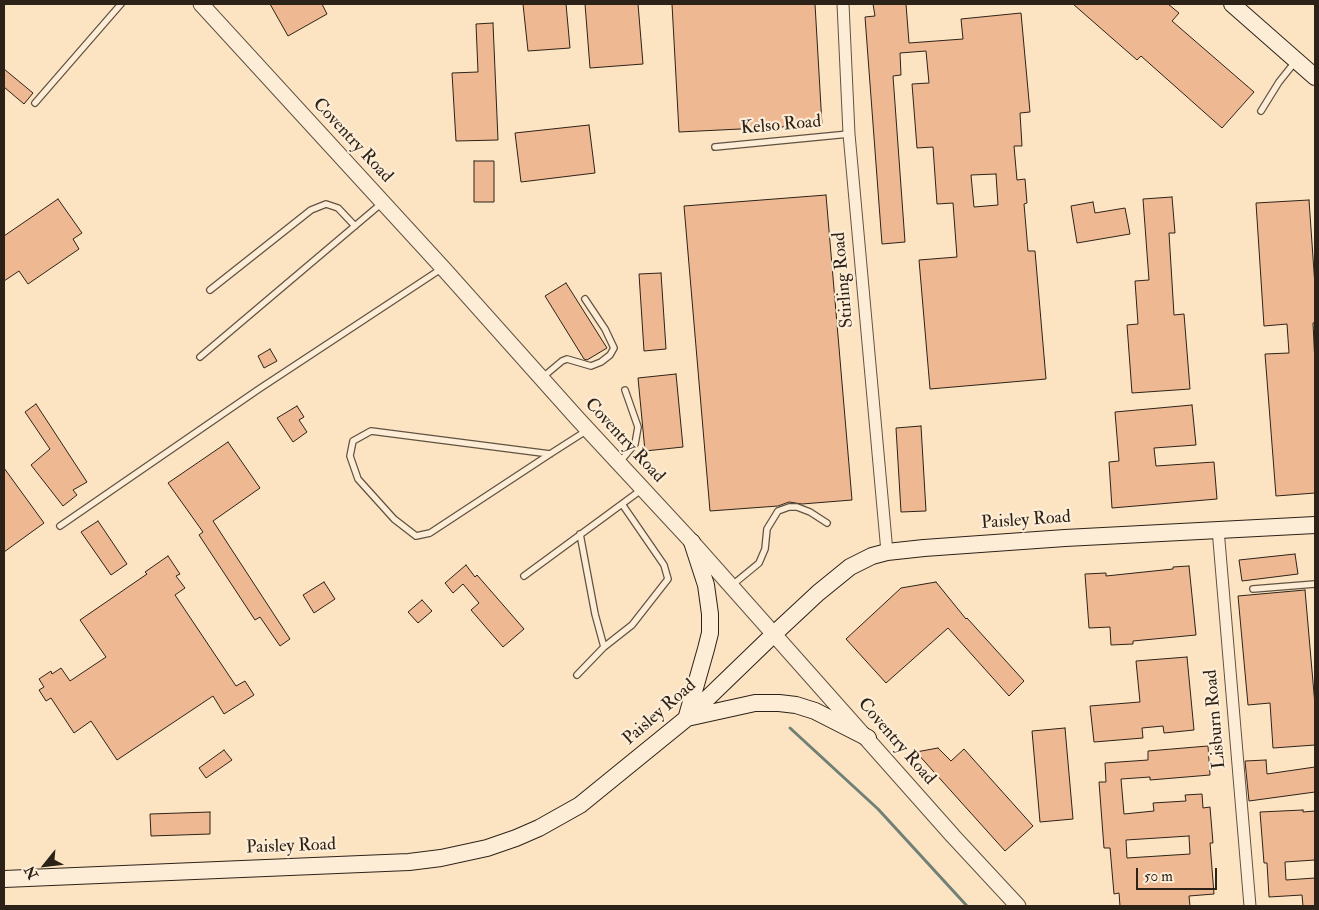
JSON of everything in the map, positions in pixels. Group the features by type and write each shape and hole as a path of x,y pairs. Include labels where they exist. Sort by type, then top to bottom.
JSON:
{"main road":[{"path":"1232,4 1315,77"},
{"name":"Paisley Road","path":"4,879 409,862 441,858 487,848 539,828 580,805 687,718 774,634 850,567 872,556 886,552 1065,538 1315,525"},
{"path":"692,542 706,585 710,614 706,649 687,718 755,703 779,703 796,705 814,711 868,738"}],"street":[{"name":"Coventry Road","path":"201,4 692,542 953,836 1018,906"},
{"name":"Stirling Road","path":"843,4 849,134 886,552"},
{"name":"Lisburn Road","path":"1218,529 1250,906"}],"lane":[{"path":"34,104 121,4"},
{"path":"1261,111 1279,82 1296,60"},
{"name":"Kelso Road","path":"715,147 849,134"},
{"path":"200,357 383,202"},
{"path":"210,290 312,210 326,204 338,208 355,226"},
{"path":"60,526 259,389 443,268"},
{"path":"542,379 562,361 568,359 591,366 601,362 610,355 614,348 586,299"},
{"path":"619,463 635,444 638,428 625,390"},
{"path":"550,454 372,430 353,441 350,456 358,479 394,519 416,536 430,533 588,430"},
{"path":"524,576 643,489"},
{"path":"577,674 604,647 632,625 668,579 664,565 622,504"},
{"path":"731,586 759,563 765,549 767,529 778,511 789,507 797,507 810,512 827,523"},
{"path":"580,534 595,614 604,647"},
{"path":"1253,589 1315,584"}],"building":[{"path":"270,4 322,4 327,14 288,36"},
{"path":"523,4 566,4 570,48 528,51"},
{"path":"585,4 638,4 643,64 590,68"},
{"path":"672,4 815,4 822,125 679,132"},
{"path":"873,4 906,4 909,43 963,39 961,19 1021,13 1030,112 1020,113 1022,146 1014,146 1017,180 1025,179 1027,203 1024,204 1028,251 1035,251 1046,379 930,389 919,260 957,257 953,203 937,204 933,147 917,148 912,84 929,83 926,51 900,53 901,75 893,76 905,242 882,244 865,17 875,16","holes":["996,174 998,205 974,207 971,175"]},
{"path":"1073,4 1168,4 1179,13 1172,21 1254,92 1222,128 1141,56 1137,60"},
{"path":"493,23 498,140 456,141 452,73 478,72 476,24"},
{"path":"4,69 33,93 24,104 4,87"},
{"path":"589,125 595,173 521,182 515,133"},
{"path":"474,161 494,161 494,202 474,202"},
{"path":"826,195 852,500 802,504 789,502 778,506 710,511 684,206"},
{"path":"1172,197 1175,233 1169,233 1174,315 1184,314 1190,389 1132,393 1127,325 1138,324 1135,281 1149,280 1143,199"},
{"path":"58,199 82,233 73,239 79,249 28,284 19,271 4,281 4,236"},
{"path":"1309,200 1315,286 1315,322 1313,323 1315,364 1315,493 1276,496 1265,354 1289,353 1287,324 1264,326 1256,203"},
{"path":"1093,202 1095,213 1125,208 1130,234 1077,243 1071,206"},
{"path":"661,273 666,349 644,351 639,274"},
{"path":"566,283 607,348 587,360 584,359 545,296"},
{"path":"270,349 277,361 264,368 258,356"},
{"path":"676,374 683,447 645,451 638,378"},
{"path":"36,404 87,482 73,490 77,495 63,506 31,465 50,449 25,412"},
{"path":"1192,405 1196,445 1154,448 1156,466 1214,462 1217,499 1112,508 1109,462 1119,461 1115,412"},
{"path":"297,406 304,417 299,420 307,432 293,442 277,418"},
{"path":"921,426 926,511 901,512 896,428"},
{"path":"228,442 260,488 213,521 290,639 280,646 260,617 255,620 199,535 203,532 168,483"},
{"path":"4,468 44,523 4,552"},
{"path":"98,521 127,564 111,575 81,532"},
{"path":"1295,554 1298,574 1242,581 1239,560"},
{"path":"168,556 180,574 176,576 185,588 175,595 236,686 245,681 254,695 224,714 213,696 117,760 91,721 74,733 51,698 46,701 39,690 44,687 39,679 51,671 52,674 61,668 70,681 106,657 80,620 147,574 145,572"},
{"path":"466,565 524,629 503,647 471,610 479,603 463,584 453,593 445,583"},
{"path":"1189,566 1196,635 1133,641 1133,644 1111,645 1110,627 1089,628 1085,574 1106,573 1106,576"},
{"path":"324,582 335,599 314,613 303,595"},
{"path":"936,582 966,619 1024,681 1009,696 948,628 886,683 846,639 901,588"},
{"path":"1305,590 1315,705 1315,745 1273,748 1270,703 1248,705 1238,596"},
{"path":"422,600 432,611 418,623 408,612"},
{"path":"1187,657 1194,730 1164,733 1163,726 1142,728 1143,738 1094,742 1090,706 1140,702 1136,661"},
{"path":"1065,728 1073,819 1040,822 1032,731"},
{"path":"1208,746 1210,775 1150,780 1150,777 1121,779 1124,814 1154,811 1153,803 1186,801 1185,795 1202,794 1203,808 1210,807 1213,843 1210,843 1214,894 1189,896 1190,906 1120,906 1119,893 1114,894 1110,848 1104,848 1099,782 1106,782 1105,763 1148,760 1148,751","holes":["1189,836 1190,854 1127,858 1126,840"]},
{"path":"938,748 951,761 964,749 1033,826 1005,851 916,752"},
{"path":"224,750 232,760 206,778 199,768"},
{"path":"1266,760 1267,774 1315,767 1315,792 1249,801 1245,761"},
{"path":"1303,810 1303,812 1315,811 1315,860 1285,862 1286,880 1315,878 1315,906 1303,906 1302,895 1269,897 1267,863 1264,863 1260,812"},
{"path":"210,812 210,834 151,836 150,814"}],"waterway":[{"path":"790,728 878,809 967,906"}]}
